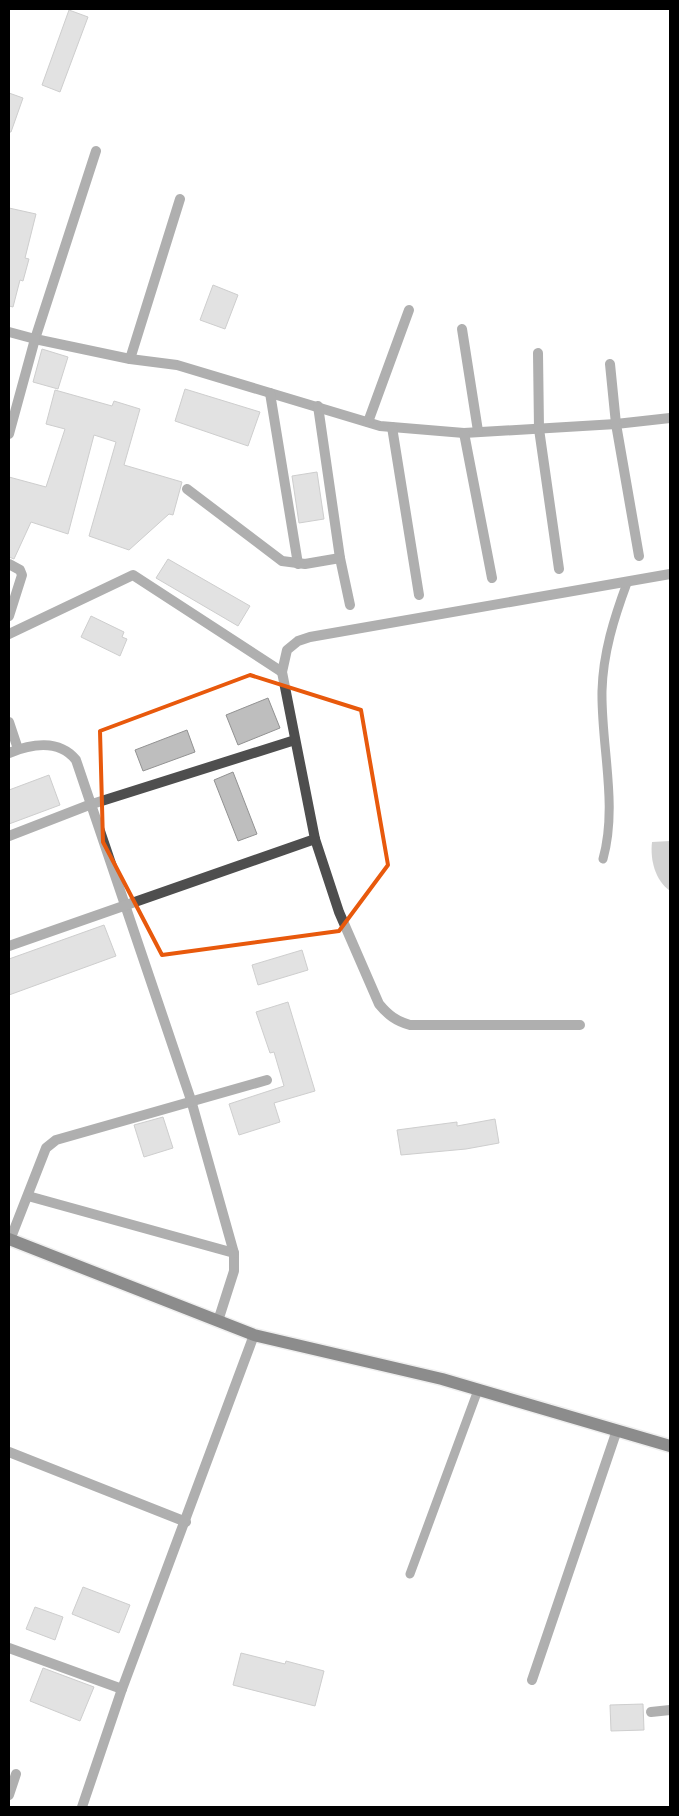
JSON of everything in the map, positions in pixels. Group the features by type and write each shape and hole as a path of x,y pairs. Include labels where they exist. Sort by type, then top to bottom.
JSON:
{"main road":[{"path":"11,1236 254,1335 478,1390 670,1446"}],"street":[{"path":"9,434 35,339 96,151"},
{"path":"130,359 180,199"},
{"path":"368,422 409,310"},
{"path":"462,329 478,431"},
{"path":"9,332 130,359 177,365 392,428 464,433 616,424 670,418"},
{"path":"538,353 539,429 559,569"},
{"path":"610,364 616,424 639,556"},
{"path":"270,392 298,564"},
{"path":"318,406 340,558 350,605"},
{"path":"392,428 419,595"},
{"path":"464,433 492,578"},
{"path":"187,489 282,561 298,564 340,558"},
{"path":"9,564 20,570 22,575 9,616"},
{"path":"580,1025 410,1025 397,1021 386,1013 376,996 339,912 315,839 282,672 286,650 298,641 310,637 628,583 670,574"},
{"path":"9,634 133,575 282,672"},
{"path":"9,722 13,751 47,744 61,747 76,760 191,1100 234,1253 232,1279 218,1321"},
{"path":"9,836 90,805 295,740"},
{"path":"9,946 315,839"},
{"path":"11,1236 46,1148 56,1140 191,1100 267,1080"},
{"path":"28,1196 234,1253"},
{"path":"82,1807 122,1689 186,1522 254,1335"},
{"path":"532,1680 618,1430"},
{"path":"9,1452 186,1522"},
{"path":"9,1648 122,1689"},
{"path":"651,1712 670,1710"},
{"path":"9,1796 16,1774"}],"lane":[{"path":"603,859 610,829 602,691 606,653 613,621 628,583"},
{"path":"410,1574 478,1390"}],"highlighted area":[{"path":"250,675 361,710 388,865 339,931 162,955 103,842 100,731"}],"shaded area":[{"path":"670,841 670,891 657,875 653,863 652,842"}],"building":[{"path":"69,10 88,17 60,92 42,85"},
{"path":"9,93 23,98 11,132 9,132"},
{"path":"9,208 36,214 25,258 29,259 23,281 20,280 13,307 9,306"},
{"path":"213,285 238,295 225,329 200,320"},
{"path":"42,349 68,357 58,389 33,382"},
{"path":"185,389 260,412 248,446 175,421"},
{"path":"55,390 112,406 114,401 140,409 124,465 182,482 173,515 169,514 129,550 89,536 116,442 94,435 68,534 31,522 14,559 9,557 9,477 46,487 65,429 46,424"},
{"path":"317,472 324,519 299,523 292,476"},
{"path":"168,559 250,606 238,626 156,578"},
{"path":"91,616 124,632 122,637 127,639 120,656 81,637"},
{"path":"268,698 280,728 238,745 226,715"},
{"path":"187,730 195,752 143,771 135,750"},
{"path":"233,772 257,834 238,841 214,780"},
{"path":"49,775 60,805 9,824 9,790"},
{"path":"104,925 116,956 9,995 9,959"},
{"path":"302,950 308,970 258,985 252,965"},
{"path":"288,1002 315,1091 274,1103 280,1122 239,1135 229,1104 284,1086 274,1052 270,1053 256,1012"},
{"path":"163,1117 173,1148 144,1157 134,1125"},
{"path":"495,1119 499,1143 466,1149 401,1155 397,1130 457,1122 457,1126"},
{"path":"83,1587 130,1605 119,1633 72,1614"},
{"path":"35,1607 63,1617 55,1640 26,1629"},
{"path":"241,1653 285,1664 286,1661 324,1671 315,1706 233,1685"},
{"path":"43,1668 94,1687 80,1721 30,1701"},
{"path":"643,1704 644,1730 611,1731 610,1705"}]}
